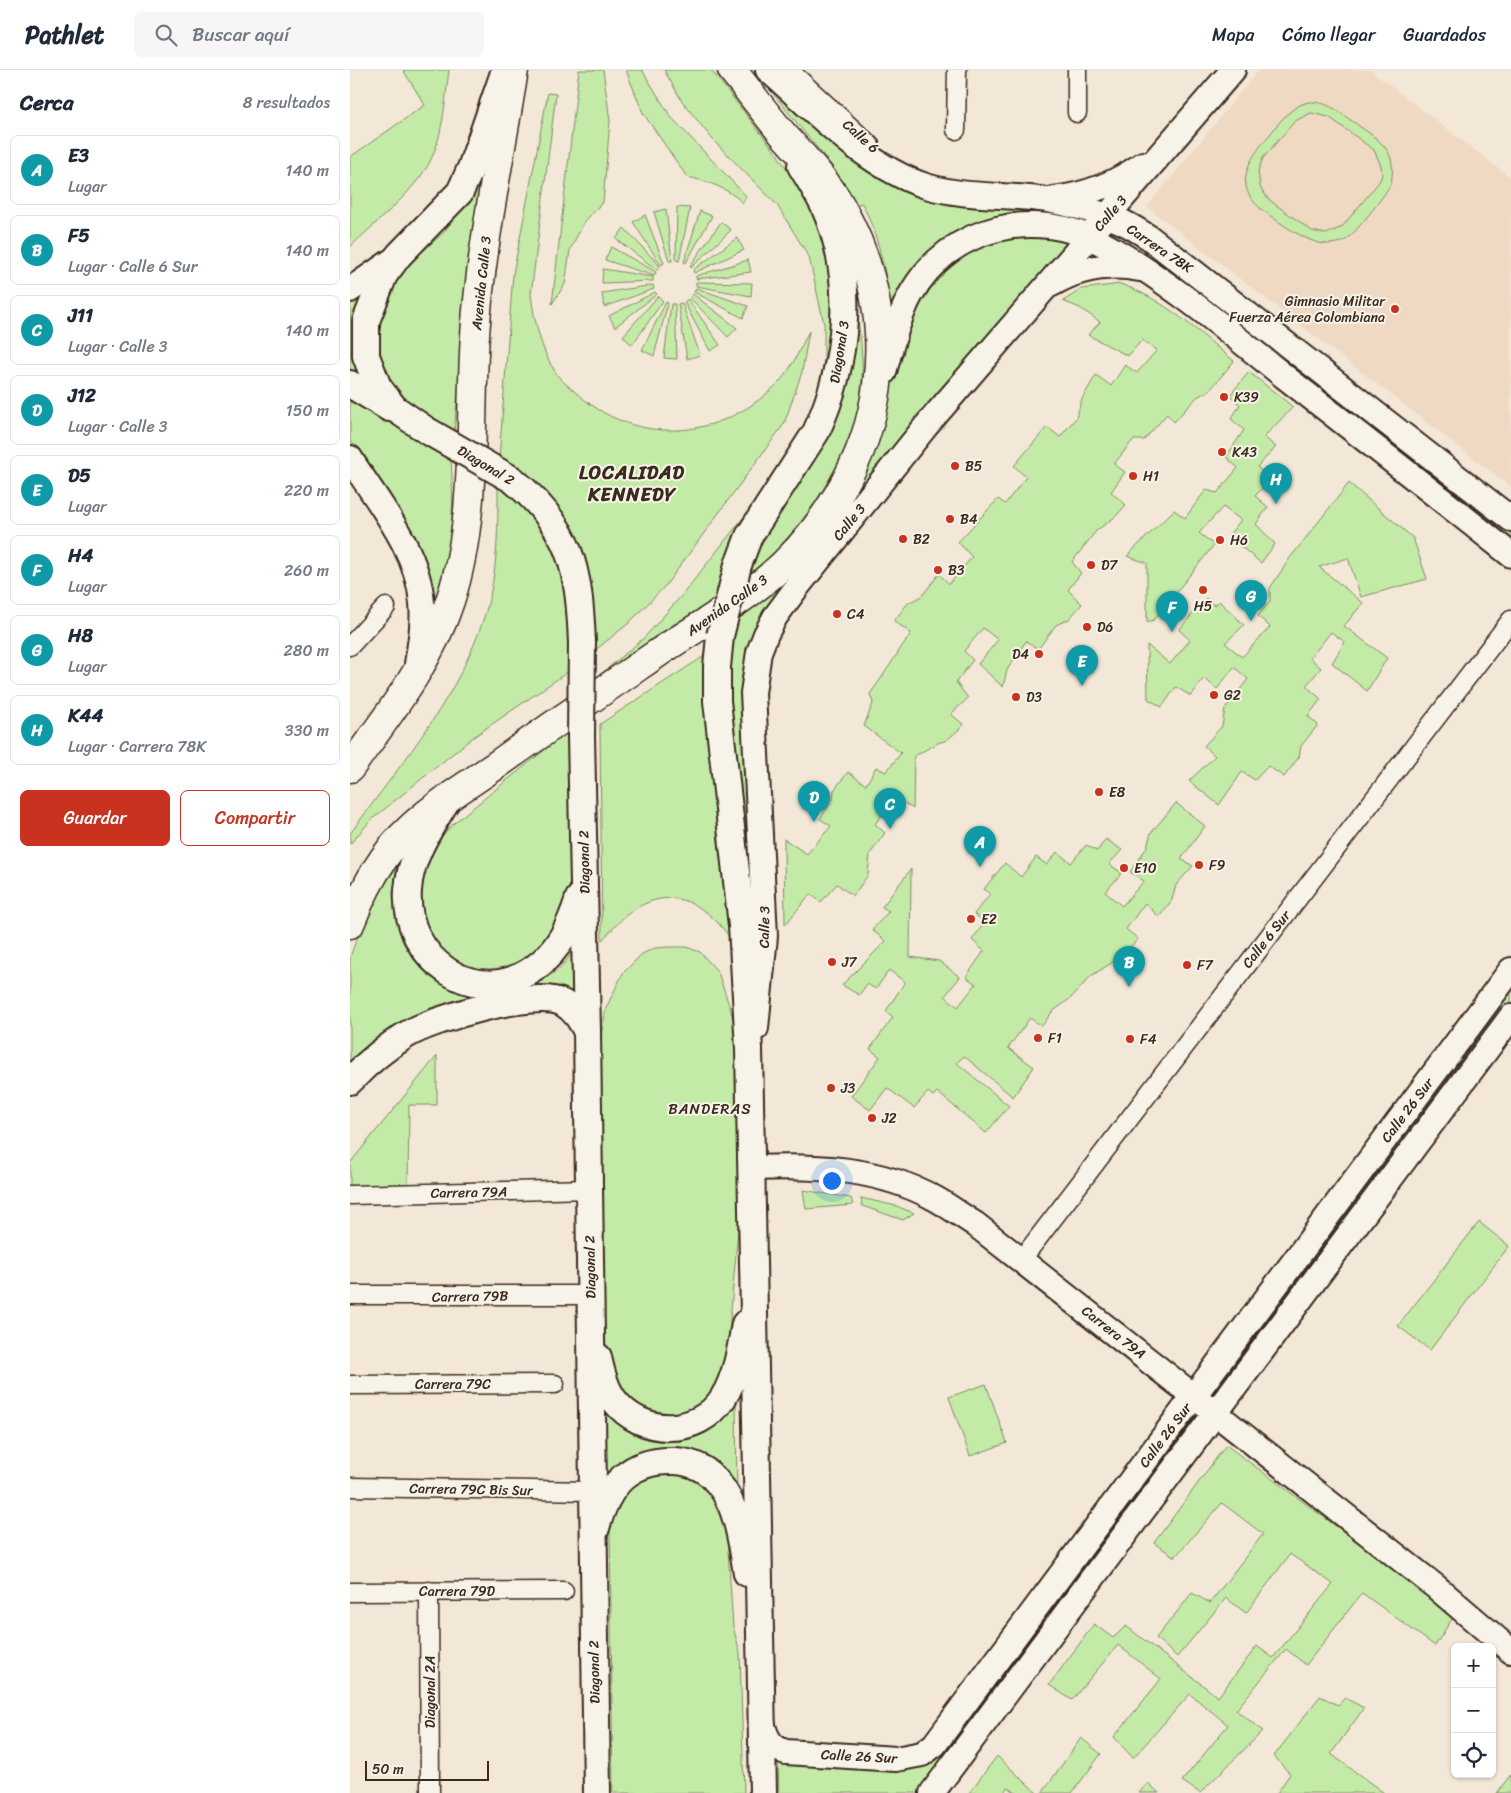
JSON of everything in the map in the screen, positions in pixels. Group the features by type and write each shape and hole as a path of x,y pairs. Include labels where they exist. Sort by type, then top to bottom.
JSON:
{"highway":[{"name":"Avenida Calle 3","path":"350,768 416,674 444,619 451,599 467,520 478,292 514,70"},
{"name":"Avenida Calle 3","path":"350,924 368,884 385,856 403,836 447,800 541,733 762,583 801,546 819,523 856,459 874,412 881,341 876,305 860,245 835,196 732,70"}],"main road":[{"name":"Diagonal 2","path":"505,70 471,168 460,192 400,255 378,286 366,321 364,340 366,356 378,388 394,408 416,425 513,480 532,496 551,518 569,552 580,598 582,643 581,736 588,1032 592,1539 597,1793"},
{"name":"Carrera 78K","path":"768,70 880,165 896,174 942,189 984,196 1048,200 1122,221 1176,256 1511,519"},
{"name":"Calle 3","path":"750,1085 765,936 753,692 759,652 775,617 926,426 1233,70"},
{"name":"Diagonal 3","path":"750,1085 742,926 717,701 717,667 720,636 738,565 749,536 802,457 825,414 838,368 844,328 842,273 830,222 815,190 778,128"},
{"path":"1048,200 1082,193 1111,183 1136,169 1173,140"},
{"name":"Carrera 78K","path":"874,412 894,336 910,295 927,271 943,255 964,241 990,230 1014,225 1037,224 1059,228 1102,243 1144,270 1227,330 1511,555"},
{"path":"350,290 400,255"},
{"path":"1044,289 1060,280 1092,268 1106,266 1144,270"},
{"path":"350,384 416,425"},
{"path":"351,464 399,536 415,569 423,604 416,674"},
{"path":"447,800 419,848 411,869 408,907 414,932 422,949 447,972 465,980 494,984 508,981 535,968 548,957 565,935 584,883"},
{"name":"Calle 26 Sur","path":"762,1722 771,1744 778,1750 786,1752 896,1759 922,1754 934,1745 1511,970"},
{"path":"350,1081 385,1048 407,1034 451,1016 498,1005 530,1000 562,1002 578,1014 588,1032"},
{"name":"Calle 26 Sur","path":"932,1793 1511,1017"},
{"path":"750,1085 763,1793"},
{"name":"Carrera 79A","path":"753,1168 831,1168 866,1173 936,1199 975,1224 1022,1259 1436,1587 1511,1651"},
{"path":"590,1305 604,1382 614,1400 629,1415 654,1427 666,1428 692,1424 716,1406 729,1385 743,1333 754,1265"},
{"path":"592,1539 606,1499 618,1483 633,1469 646,1462 664,1460 692,1464 706,1471 720,1484 730,1504 740,1536 761,1656"},
{"name":"Carrera 79A","path":"1436,1587 1511,1635"}],"street":[{"name":"Calle 6","path":"789,70 875,149 900,167 942,189"},
{"path":"956,130 957,70"},
{"path":"1077,70 1077,112"},
{"path":"350,646 386,607"},
{"name":"Calle 6 Sur","path":"1022,1259 1511,620"},
{"name":"Carrera 79A","path":"350,1195 589,1189"},
{"name":"Carrera 79B","path":"350,1295 590,1305"},
{"name":"Carrera 79C","path":"350,1384 555,1384"},
{"name":"Carrera 79C Bis Sur","path":"350,1488 592,1491"},
{"name":"Carrera 79D","path":"350,1592 564,1591"},
{"name":"Diagonal 2A","path":"429,1592 430,1793"}],"shaded area":[{"name":"Gimnasio Militar Fuerza Aérea Colombiana","path":"1259,70 1370,70 1511,178 1511,487 1147,207"}],"green space":[{"path":"403,70 449,70 437,145 420,178 391,209 350,247 350,157 425,105"},
{"path":"579,70 603,70 610,121 603,202 585,220 570,250 565,284 552,304"},
{"path":"626,70 642,70 671,117 746,196 743,203 731,193 717,186 687,177 643,113"},
{"path":"664,70 711,70 774,150 796,182 827,243 835,295 833,341 813,422 719,601 595,679 644,638 683,594 754,504 805,424 819,387 824,359 824,324 809,257 777,205 713,140 682,101"},
{"path":"754,70 759,70 868,167 901,189 933,200 977,207 1030,210 1031,216 985,222 892,320 879,246 862,203 855,205 832,166"},
{"path":"548,93 556,94 531,294 536,325 542,345 556,373 567,385 604,413 630,424 657,430 684,430 710,425 736,414 759,400 781,380 793,363 809,331 802,372 784,424 666,585 629,623 593,652 590,590 499,459 513,274"},
{"path":"1308,102 1322,103 1338,111 1379,141 1391,159 1392,172 1389,186 1379,202 1357,229 1347,239 1340,242 1319,243 1301,236 1260,208 1251,198 1247,188 1248,169 1257,150 1283,118 1302,104","holes":["1311,113 1329,117 1374,150 1381,166 1382,175 1379,182 1342,227 1326,234 1312,231 1268,199 1260,187 1258,171 1263,158 1295,121"]},
{"path":"496,128 473,230 454,433 416,410 391,381 380,355 379,311 393,278 443,233 467,203 478,185"},
{"path":"677,207 690,208 679,261 676,260"},
{"path":"666,209 672,261 669,261 654,212"},
{"path":"700,211 712,216 686,263 684,262"},
{"path":"645,215 664,263 661,265 633,222"},
{"path":"721,222 731,230 691,268 690,266"},
{"path":"624,228 660,266 657,270 616,239"},
{"path":"1033,234 1077,241 852,504 883,428 897,351 924,284 983,241"},
{"path":"737,238 744,250 694,273 693,270"},
{"path":"611,247 656,272 654,276 605,260"},
{"path":"1138,248 1511,531 1511,543 1133,254"},
{"path":"748,260 751,272 696,279 696,276"},
{"path":"603,269 653,277 653,281 602,283"},
{"path":"850,276 862,359 861,393 851,433 829,480 815,503 782,544 745,578 753,553 794,484"},
{"path":"696,282 752,283 751,296 696,286"},
{"path":"370,283 359,310 355,331 357,353 365,381 350,371 350,298"},
{"path":"1120,284 1152,298 1166,307 1234,361 1210,390 1197,397 1174,422 1167,414 1144,440 1133,440 1114,464 1125,472 1111,492 1126,505 1116,516 1096,531 1072,562 1081,573 1068,590 1082,604 1069,619 1056,625 1038,649 1026,641 1007,670 1003,687 978,664 998,640 983,628 964,651 973,660 956,682 968,698 951,714 964,725 947,740 914,756 913,809 896,797 875,824 885,833 870,854 868,875 853,896 837,884 821,902 810,894 785,925 784,839 807,854 831,826 820,819 833,799 834,790 848,772 866,785 876,767 886,772 901,753 864,726 873,703 870,694 911,633 894,621 908,603 922,596 939,574 949,584 972,557 958,542 998,499 1005,504 1026,477 1014,466 1047,427 1060,437 1076,418 1082,399 1096,375 1111,386 1125,365 1137,373 1157,350 1142,340 1128,356 1088,335 1100,322 1080,308 1063,301 1082,289"},
{"path":"653,285 654,289 604,307 602,293"},
{"path":"696,288 748,306 743,318 694,292"},
{"path":"655,292 657,294 615,327 609,316"},
{"path":"693,294 737,328 728,337 690,298"},
{"path":"658,296 663,301 632,345 623,336"},
{"path":"688,299 720,345 710,351 684,302"},
{"path":"666,302 668,303 654,356 642,350"},
{"path":"682,303 700,355 687,359 678,304"},
{"path":"671,304 675,304 677,359 664,358"},
{"path":"1249,372 1293,407 1264,437 1276,447 1257,467 1271,479 1255,496 1268,507 1256,524 1275,544 1261,563 1228,536 1241,520 1223,507 1199,533 1214,545 1154,620 1147,622 1147,563 1127,556 1174,510 1185,518 1206,490 1217,493 1238,468 1226,457 1244,430 1231,419 1240,405 1230,395"},
{"path":"350,395 451,460 452,520 450,540 443,578 429,616 381,490 350,440"},
{"path":"1349,483 1413,538 1427,579 1361,597 1348,558 1319,567 1363,603 1344,626 1387,658 1367,691 1332,663 1345,642 1331,632 1310,658 1321,668 1306,686 1321,699 1308,716 1318,725 1301,746 1299,757 1284,777 1268,766 1255,780 1242,772 1219,805 1189,781 1215,756 1204,746 1222,726 1225,709 1248,679 1234,667 1217,689 1204,678 1191,696 1176,687 1162,707 1148,699 1147,645 1170,664 1190,640 1179,630 1206,598 1215,606 1219,601 1244,625 1225,643 1242,657 1270,627 1258,616 1270,601 1270,588 1290,558"},
{"path":"498,486 526,504 562,560 568,593 569,671 472,738 371,820 350,844 350,834 432,722 466,662 480,630 490,596 495,569 498,528"},
{"path":"781,583 788,589 766,616 755,953 729,743 728,650 739,614"},
{"path":"712,651 738,950 729,936 708,913 682,900 667,898 651,901 630,912 602,940 600,724"},
{"path":"567,732 572,879 567,908 548,948 505,973 485,973 445,958 420,926 419,876 423,856 454,823"},
{"path":"1176,803 1205,826 1181,859 1193,866 1176,885 1172,900 1159,917 1145,903 1126,929 1138,939 1121,957 1091,976 1071,998 1052,1012 1042,1026 1030,1018 1008,1048 1034,1067 1013,1097 964,1056 957,1063 1009,1106 986,1133 937,1092 933,1096 928,1092 914,1108 887,1088 870,1110 851,1096 880,1057 870,1049 893,1017 886,1011 905,982 889,970 876,989 867,984 859,995 842,985 886,941 872,930 889,911 882,907 911,869 910,957 939,961 960,977 945,996 958,1007 976,984 966,977 984,951 972,940 985,922 974,914 990,894 984,889 1005,863 1021,877 1036,857 1047,865 1057,852 1071,863 1086,845 1097,851 1106,839 1122,850 1109,864 1122,873 1105,892 1122,906 1144,881 1130,872 1147,847 1151,833"},
{"path":"397,867 393,894 402,941 414,960 449,986 532,987 560,969 577,946 578,1000 549,991 350,1068 350,957 369,906"},
{"path":"686,947 700,952 718,972 731,1011 740,1053 742,1115 738,1230 723,1378 695,1413 658,1418 625,1401 606,1351 600,1230 599,1049 606,1008 623,973 642,954 655,948"},
{"path":"1511,987 1511,1003 1231,1381 1223,1375"},
{"path":"437,1056 437,1105 409,1105 408,1184 350,1187 350,1163"},
{"path":"803,1190 851,1198 853,1205 806,1209"},
{"path":"861,1198 896,1206 914,1213 903,1220 862,1206"},
{"path":"1479,1222 1509,1246 1430,1350 1398,1326"},
{"path":"986,1384 1007,1443 970,1456 949,1397"},
{"path":"599,1398 612,1418 629,1430 654,1438 668,1439 695,1435 707,1430 721,1421 736,1402 737,1499 718,1469 613,1470 599,1481"},
{"path":"1181,1427 1190,1433 922,1793 779,1793 778,1761 909,1766"},
{"path":"1226,1445 1455,1614 1435,1646 1362,1593 1306,1665 1286,1649 1236,1710 1263,1731 1200,1793 1182,1781 1228,1725 1190,1694 1133,1758 1114,1737 1161,1679 1118,1645 1072,1700 1049,1685 1094,1624 1113,1638 1126,1626 1218,1697 1257,1646 1273,1658 1333,1584 1290,1554 1246,1613 1226,1598 1177,1657 1156,1638 1192,1593 1210,1603 1263,1534 1222,1503 1175,1557 1154,1543"},
{"path":"657,1468 702,1479 726,1520 733,1627 740,1652 744,1793 613,1793 610,1522 623,1491"},
{"path":"1320,1696 1338,1705 1345,1698 1364,1708 1331,1754 1384,1793 1277,1793 1290,1774 1274,1756"},
{"path":"1081,1738 1101,1754 1072,1793 1042,1793"},
{"path":"997,1756 1037,1793 1016,1793 1008,1787 1003,1793 969,1793"},
{"path":"1511,1774 1511,1793 1497,1793"},
{"path":"1148,1783 1159,1793 1139,1793"}],"place":[{"name":"Gimnasio Militar Fuerza Aérea Colombiana","path":"1395,309"},
{"name":"K39","path":"1224,397"},
{"name":"K43","path":"1222,452"},
{"name":"B5","path":"955,466"},
{"name":"H1","path":"1133,476"},
{"name":"K44","path":"1276,504"},
{"name":"B4","path":"950,519"},
{"name":"B2","path":"903,539"},
{"name":"H6","path":"1220,540"},
{"name":"D7","path":"1091,565"},
{"name":"B3","path":"938,570"},
{"name":"H5","path":"1203,590"},
{"name":"C4","path":"837,614"},
{"name":"H8","path":"1251,621"},
{"name":"D6","path":"1087,627"},
{"name":"H4","path":"1172,632"},
{"name":"D4","path":"1039,654"},
{"name":"D5","path":"1082,686"},
{"name":"G2","path":"1214,695"},
{"name":"D3","path":"1016,697"},
{"name":"E8","path":"1099,792"},
{"name":"J12","path":"814,822"},
{"name":"J11","path":"890,829"},
{"name":"F9","path":"1199,865"},
{"name":"E3","path":"980,867"},
{"name":"E10","path":"1124,868"},
{"name":"E2","path":"971,919"},
{"name":"J7","path":"832,962"},
{"name":"F7","path":"1187,965"},
{"name":"F5","path":"1129,987"},
{"name":"F1","path":"1038,1038"},
{"name":"F4","path":"1130,1039"},
{"name":"J3","path":"831,1088"},
{"name":"J2","path":"872,1118"}],"district":[{"name":"LOCALIDAD KENNEDY","path":"632,483"},
{"name":"BANDERAS","path":"710,1109"}]}
